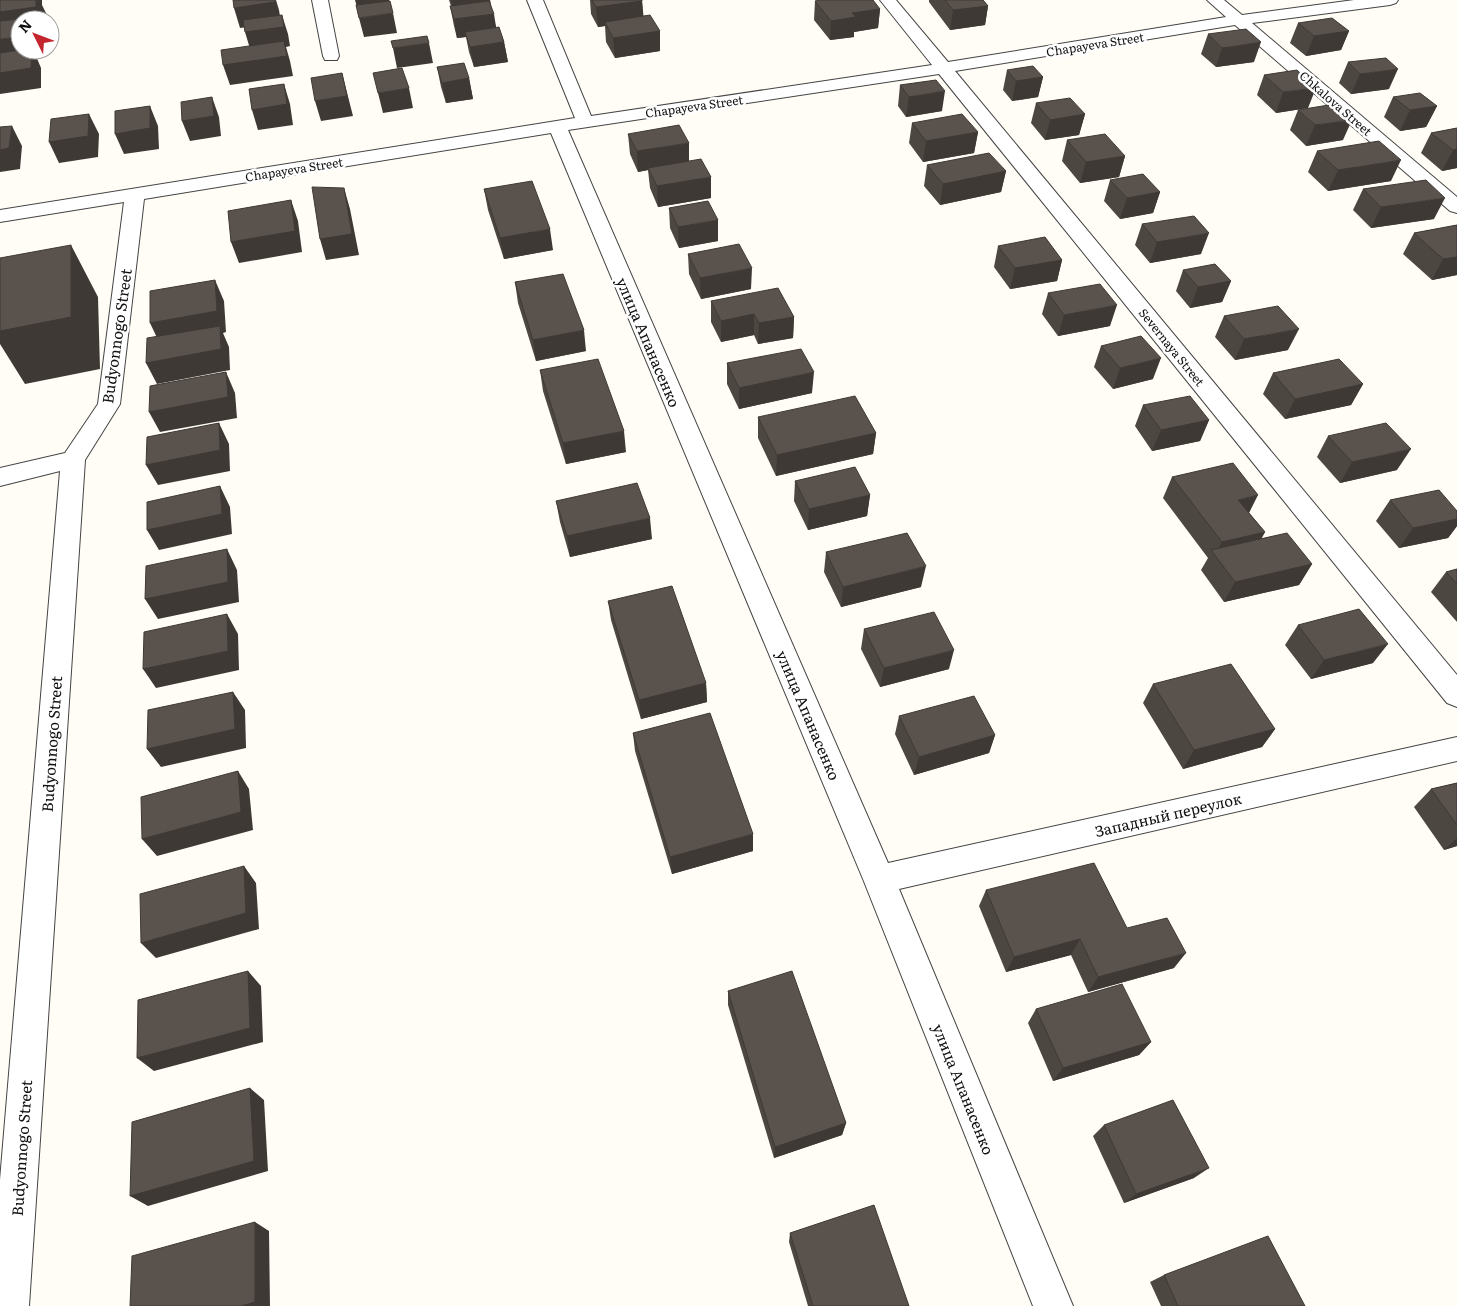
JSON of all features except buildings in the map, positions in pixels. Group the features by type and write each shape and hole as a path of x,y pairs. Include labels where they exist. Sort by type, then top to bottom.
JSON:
{"street":[{"path":"320,0 331,56"},
{"path":"535,0 585,122"},
{"name":"Severnaya Street","path":"888,0 1457,695"},
{"name":"Chkalova Street","path":"1215,0 1457,207"},
{"name":"Chapayeva Street","path":"0,216 557,126 944,68 1240,20 1390,0"},
{"name":"улица Апанасенко","path":"557,126 879,879 1053,1306"},
{"name":"Budyonnogo Street","path":"9,1306 73,460 109,404 135,194"},
{"path":"0,477 73,460"},
{"name":"Западный переулок","path":"879,879 1457,749"}]}
